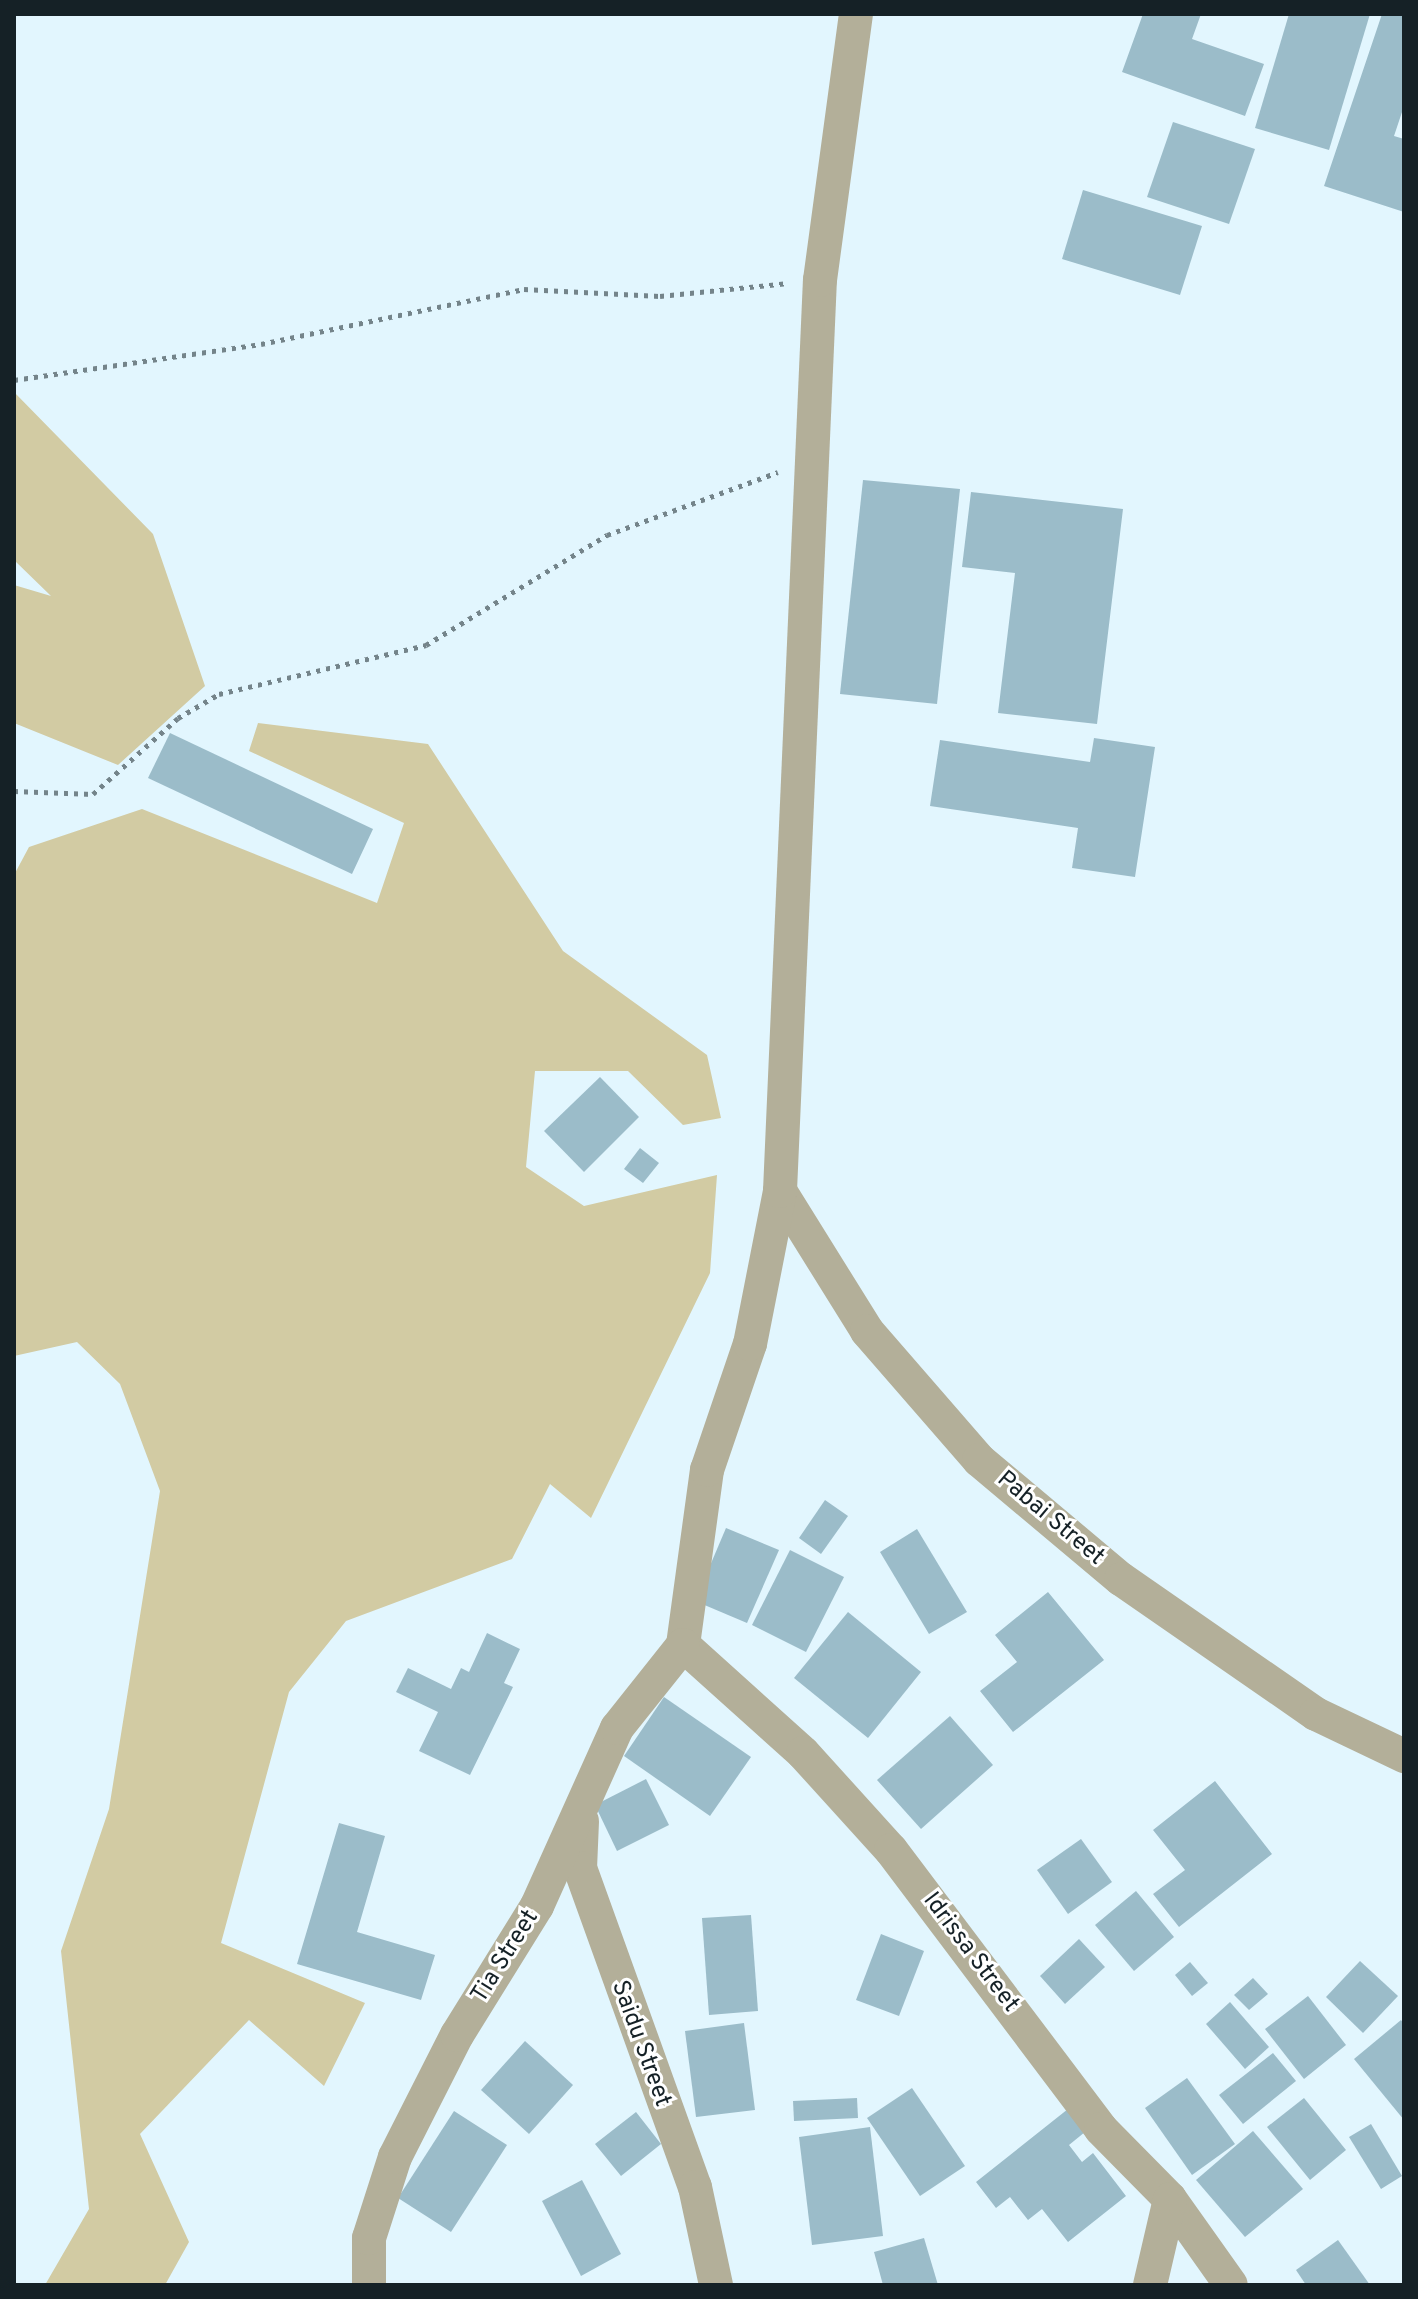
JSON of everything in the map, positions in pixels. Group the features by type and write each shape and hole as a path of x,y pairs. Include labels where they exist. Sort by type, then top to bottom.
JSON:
{"street":[{"path":"683,1645 707,1470 750,1344 780,1191 820,280 856,14"},
{"name":"Pabai Street","path":"780,1191 867,1331 979,1460 1121,1579 1316,1714 1404,1756"},
{"name":"Tia Street","path":"369,2285 369,2238 395,2157 457,2035 537,1906 617,1728 683,1645"},
{"name":"Idrissa Street","path":"683,1645 803,1753 891,1850 1101,2129 1170,2199 1231,2285"},
{"name":"Saidu Street","path":"583,1801 580,1868 695,2187 716,2285"},
{"path":"1150,2285 1170,2199"}],"path":[{"path":"14,380 261,344 524,289 660,296 820,280"},
{"path":"14,791 93,794 178,718 219,694 426,645 607,535 814,458"}],"shaded area":[{"path":"14,392 153,534 205,686 118,765 14,723 14,585 51,596 14,560"},
{"path":"258,723 428,744 563,951 707,1055 721,1118 683,1125 628,1071 535,1071 526,1167 584,1206 717,1175 710,1273 591,1518 550,1484 512,1559 346,1621 289,1692 221,1943 365,2003 324,2086 249,2020 140,2134 189,2242 165,2285 45,2285 89,2209 61,1951 109,1809 160,1491 120,1384 77,1342 14,1356 14,875 29,847 142,809 377,903 404,823 249,751"}],"building":[{"path":"1143,14 1201,14 1192,39 1264,64 1245,116 1122,72"},
{"path":"1289,14 1370,14 1329,150 1255,128"},
{"path":"1382,14 1404,14 1404,106 1394,136 1404,139 1404,212 1324,186"},
{"path":"1173,122 1255,149 1229,224 1147,197"},
{"path":"1083,190 1202,226 1180,295 1062,259"},
{"path":"863,480 960,489 937,704 840,694"},
{"path":"971,492 1123,509 1097,724 998,713 1015,573 962,567"},
{"path":"170,733 373,829 352,874 148,778"},
{"path":"1094,738 1155,747 1135,877 1072,868 1078,828 930,806 940,740 1090,762"},
{"path":"600,1077 639,1117 584,1172 544,1131"},
{"path":"640,1148 659,1163 643,1183 624,1169"},
{"path":"825,1500 848,1516 821,1554 799,1538"},
{"path":"726,1528 779,1550 747,1623 695,1601"},
{"path":"917,1529 967,1612 929,1634 880,1552"},
{"path":"790,1550 844,1577 806,1652 752,1625"},
{"path":"1048,1592 1104,1660 1013,1732 980,1691 1017,1662 995,1635"},
{"path":"848,1612 921,1672 868,1738 794,1678"},
{"path":"487,1633 520,1649 504,1683 513,1687 470,1775 419,1751 438,1712 396,1692 408,1668 451,1689 461,1668 469,1672"},
{"path":"664,1697 751,1757 710,1816 624,1756"},
{"path":"950,1716 993,1765 921,1829 877,1780"},
{"path":"646,1779 669,1825 617,1851 595,1805"},
{"path":"1215,1781 1272,1854 1179,1927 1153,1894 1185,1870 1153,1830"},
{"path":"339,1823 385,1836 357,1932 435,1955 421,2000 297,1964"},
{"path":"1081,1839 1112,1882 1068,1914 1037,1870"},
{"path":"1136,1891 1174,1937 1134,1971 1095,1925"},
{"path":"751,1915 758,2011 709,2015 702,1918"},
{"path":"881,1934 924,1951 899,2016 856,2000"},
{"path":"1079,1939 1105,1967 1065,2004 1040,1976"},
{"path":"1360,1961 1398,1996 1363,2033 1326,1997"},
{"path":"1190,1962 1208,1983 1192,1996 1175,1975"},
{"path":"1253,1978 1268,1994 1249,2010 1234,1995"},
{"path":"1308,1996 1346,2045 1304,2079 1265,2029"},
{"path":"1230,2002 1269,2047 1245,2069 1206,2024"},
{"path":"1401,2020 1404,2024 1404,2120 1354,2059"},
{"path":"744,2023 755,2110 696,2117 685,2031"},
{"path":"525,2041 573,2085 529,2134 481,2090"},
{"path":"1273,2053 1296,2081 1243,2124 1219,2095"},
{"path":"1187,2078 1235,2144 1192,2175 1145,2108"},
{"path":"912,2088 965,2166 920,2196 867,2118"},
{"path":"857,2098 858,2118 794,2121 793,2101"},
{"path":"1304,2098 1346,2150 1310,2180 1267,2127"},
{"path":"1068,2109 1085,2132 1069,2145 1082,2162 1093,2153 1126,2196 1068,2242 1042,2209 1028,2220 1010,2197 996,2208 976,2182"},
{"path":"454,2111 507,2145 451,2232 398,2198"},
{"path":"636,2112 661,2144 621,2176 595,2144"},
{"path":"1371,2124 1402,2176 1381,2189 1349,2137"},
{"path":"870,2127 883,2236 812,2245 799,2137"},
{"path":"1253,2131 1303,2189 1245,2237 1196,2180"},
{"path":"582,2180 621,2254 581,2276 542,2201"},
{"path":"924,2238 938,2285 883,2285 874,2252"},
{"path":"1338,2240 1370,2285 1306,2285 1296,2270"}]}
